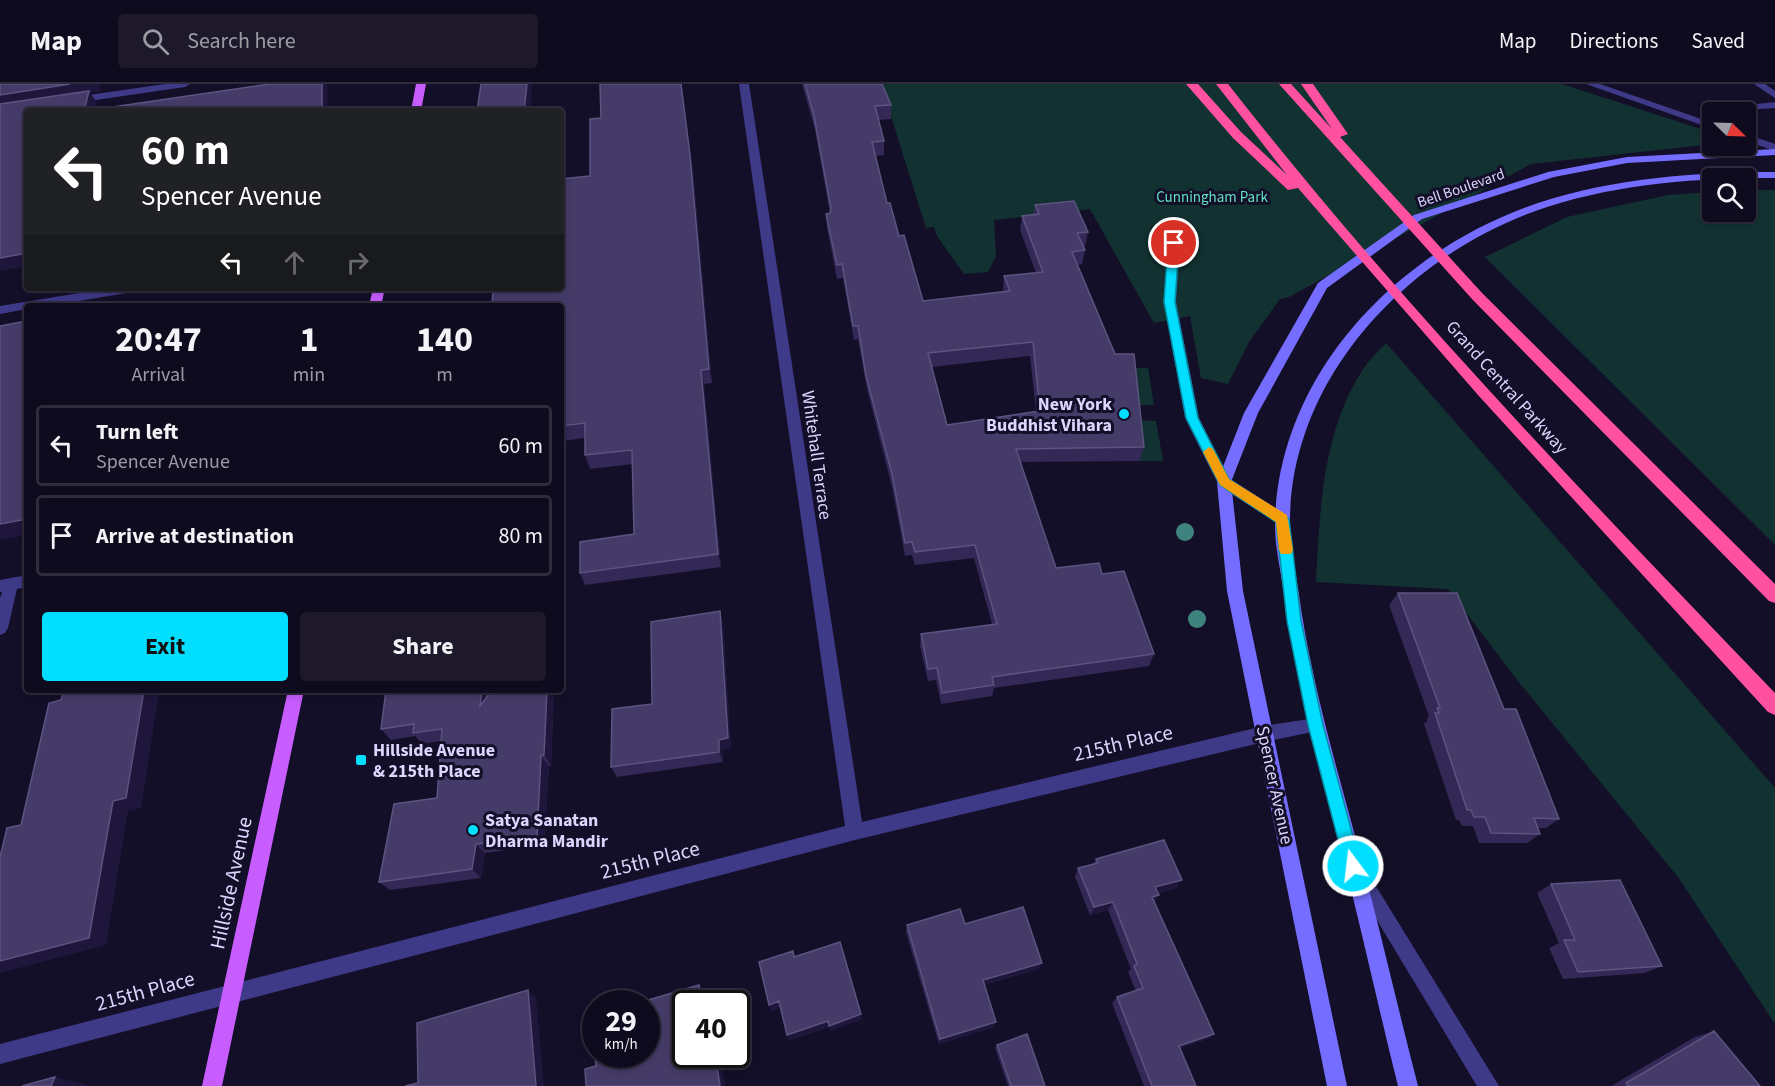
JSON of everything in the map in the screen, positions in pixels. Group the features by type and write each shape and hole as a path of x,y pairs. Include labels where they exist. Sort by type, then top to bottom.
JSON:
{"highway":[{"path":"1192,84 1245,143 1335,224"},
{"name":"Grand Central Parkway","path":"1222,84 1335,224 1433,336 1647,572 1775,706"},
{"path":"1285,84 1383,195 1477,296 1775,596"},
{"path":"1307,84 1383,195"}],"main road":[{"path":"417,108 421,84"},
{"name":"Hillside Avenue","path":"212,1086 295,693"}],"street":[{"path":"69,101 185,84"},
{"name":"Whitehall Terrace","path":"744,84 855,832"},
{"path":"1592,84 1702,122"},
{"path":"1759,84 1775,95"},
{"path":"1756,107 1775,105"},
{"path":"1684,116 1702,114"},
{"path":"1756,141 1775,150"},
{"name":"Bell Boulevard","path":"1224,482 1251,413 1322,286 1418,217 1552,174 1627,160 1775,150"},
{"path":"1408,1086 1316,725 1294,621 1282,519 1303,419 1320,381 1366,321 1416,274 1445,253 1504,221 1574,196 1650,181 1734,174 1775,175"},
{"name":"Spencer Avenue","path":"1174,243 1170,302 1192,418 1224,482 1235,591 1337,1086"},
{"path":"42,303 115,291"},
{"path":"0,310 24,306"},
{"path":"1224,482 1282,519"},
{"path":"0,628 6,585 24,582"},
{"name":"215th Place","path":"0,1054 855,832 1264,734 1316,725"},
{"path":"1353,866 1489,1086"}],"green space":[{"name":"Cunningham Park","path":"881,84 1562,84 1702,129 1702,145 1531,164 1289,297 1280,299 1249,342 1228,384 1201,378 1190,316 1154,323 1090,209 994,220 996,256 988,272 964,274 937,236 934,227 926,228"},
{"path":"1756,190 1775,190 1775,545 1485,257 1567,217 1668,195 1702,193 1702,222 1756,222"},
{"path":"1386,343 1775,788 1775,1024 1678,877 1518,681 1448,589 1316,582 1322,500 1338,420 1362,371"},
{"path":"1130,368 1148,368 1154,405 1135,405"},
{"path":"1137,420 1156,421 1163,461 1140,461"}],"building":[{"path":"0,84 70,84 0,95"},
{"path":"270,84 322,84 322,108 106,108"},
{"path":"481,84 527,84 524,108 477,108"},
{"path":"600,84 681,84 690,155 709,369 701,370 718,554 580,573 580,542 634,534 632,450 585,455 585,423 564,426 564,303 492,303 493,291 564,291 564,179 590,176 590,119 601,118"},
{"path":"805,84 882,84 891,105 875,106 884,141 872,142 887,203 890,203 899,236 904,235 923,301 1010,291 1004,276 1043,272 1022,216 1039,214 1035,205 1074,201 1088,232 1077,233 1085,250 1072,252 1115,354 1134,354 1144,447 1016,449 1056,568 1099,563 1102,574 1124,571 1154,654 992,677 994,685 942,693 937,668 928,669 921,634 997,624 975,545 915,552 912,542 905,543 892,474 866,376 858,326 853,326 842,264 837,265 826,214 830,213 831,209 814,116","holes":["1033,342 1040,411 947,425 928,353"]},
{"path":"89,91 85,108 24,108 24,254 0,258 0,104"},
{"path":"24,322 24,520 0,524 0,326"},
{"path":"1398,593 1457,593 1504,709 1516,709 1559,819 1534,818 1540,834 1491,833 1485,817 1474,817 1471,810 1467,810 1435,713 1439,713 1437,708 1440,708"},
{"path":"720,611 728,738 719,740 719,752 611,767 612,709 652,704 651,622"},
{"path":"63,693 144,693 126,798 113,801 89,938 0,961 0,857 7,828 21,825 49,703 61,700"},
{"path":"386,693 482,693 480,706 490,693 547,693 537,836 476,844 472,869 379,882 394,804 437,798 442,729 413,733 414,724 381,729"},
{"path":"1164,840 1182,880 1155,887 1159,895 1152,897 1214,1034 1179,1046 1196,1086 1152,1086 1117,997 1143,988 1134,966 1137,964 1113,902 1094,907 1078,868 1098,863 1096,859"},
{"path":"1620,880 1662,966 1578,972 1564,940 1575,940 1551,884"},
{"path":"1023,907 1042,963 983,980 996,1022 940,1039 907,925 960,909 965,924"},
{"path":"840,942 861,1014 829,1026 828,1021 787,1035 779,1001 769,1005 759,962 793,951 794,957"},
{"path":"699,985 700,990 682,990"},
{"path":"528,990 536,1086 405,1086 418,1083 417,1023"},
{"path":"672,993 672,1068 717,1068 720,1086 586,1086 585,1069 589,1068 660,1068 660,997"},
{"path":"1714,1031 1760,1086 1628,1086 1626,1083"},
{"path":"1027,1034 1045,1086 1011,1086 997,1045"},
{"path":"55,1077 51,1086 22,1086"}],"slow traffic":[{"path":"1209,452 1224,482 1282,519 1286,550"}],"place":[{"name":"New York Buddhist Vihara","path":"1124,414"},
{"name":"Hillside Avenue & 215th Place","path":"361,760"},
{"name":"Satya Sanatan Dharma Mandir","path":"473,830"}],"route":[{"path":"1174,243 1170,302 1192,418 1224,482 1282,519 1294,621 1316,725 1353,866"}]}
